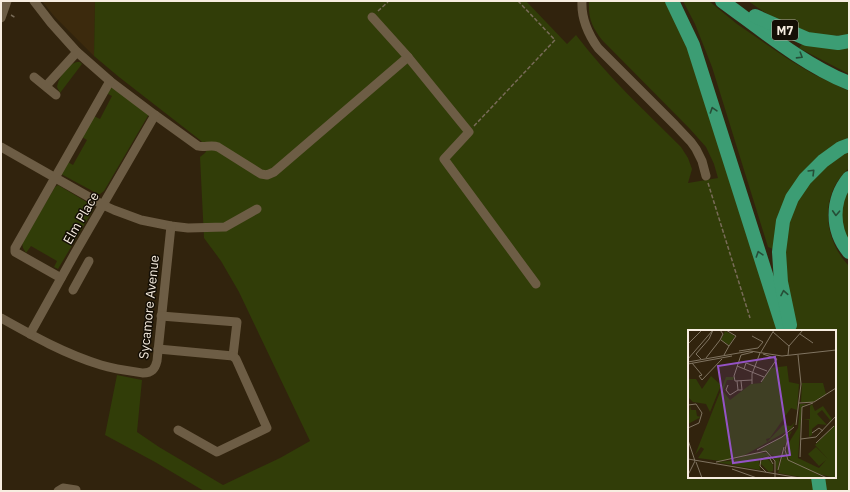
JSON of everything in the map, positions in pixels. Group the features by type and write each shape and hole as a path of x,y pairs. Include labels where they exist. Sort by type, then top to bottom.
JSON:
{"highway":[{"path":"672,1 693,45 784,330"},
{"path":"722,1 796,54 837,79 849,84"},
{"name":"M7","path":"726,1 760,19 807,40 838,43 849,41"},
{"path":"791,330 781,282 779,252 783,221 792,198 805,179 823,161 841,148 849,146"},
{"path":"849,178 839,196 835,214 838,232 842,242 849,252"},
{"path":"818,478 820,491"}],"street":[{"path":"1,18 7,1"},
{"path":"34,1 77,52 155,115 198,146 202,147 214,145 261,174 267,175 274,172 408,57"},
{"path":"582,1 584,20 592,40 598,48 691,142 696,149 706,176"},
{"path":"372,17 408,57 469,132 444,159 536,284"},
{"path":"46,86 77,52"},
{"path":"34,77 56,95"},
{"path":"61,278 15,252 15,248 110,80"},
{"name":"Elm Place","path":"30,334 155,115"},
{"path":"1,147 103,205 141,220 171,226 203,228 225,227 257,209"},
{"name":"Sycamore Avenue","path":"1,318 63,351 108,367 143,373 150,372 155,369 156,366 171,226"},
{"path":"73,290 89,261"},
{"path":"68,267 82,275"},
{"path":"161,316 236,322 233,356 236,359 267,428 217,452 178,430"},
{"path":"158,348 233,356"},
{"path":"58,491 63,488 76,490"}],"path":[{"path":"469,132 555,40 518,1"},
{"path":"372,17 388,2"},
{"path":"706,176 750,318"}],"shaded area":[{"path":"42,1 95,1 94,56 54,16"}],"green space":[{"path":"95,1 526,1 567,44 576,35 613,79 681,147 688,158 692,169 688,183 718,178 714,164 706,147 602,40 593,26 589,12 589,1 665,1 685,41 779,330 688,330 688,478 812,478 814,491 204,491 105,435 117,375 142,380 137,432 159,447 223,485 280,458 310,441 239,292 221,261 204,238 200,157 208,148 200,140 94,56"},
{"path":"683,1 709,1 737,24 788,59 813,74 849,91 849,139 822,155 773,249 768,247 712,67 695,24"},
{"path":"748,1 849,1 849,35 827,36 807,32 786,24"},
{"path":"803,43 849,46 849,74 799,48"},
{"path":"77,62 82,64 60,93 57,87 61,76 70,65"},
{"path":"112,86 149,114 104,191 98,194 61,174 68,162 73,165 87,140 82,137 94,116 100,119 112,96 106,93"},
{"path":"849,151 849,168 839,179 833,190 829,203 828,217 834,243 840,255 849,266 849,491 825,491 824,478 836,478 836,330 795,330 788,296 784,232 805,184 835,157"},
{"path":"849,183 849,247 841,233 842,196"},
{"path":"58,185 92,205 93,210 58,269 54,267 57,261 31,246 26,253 22,243 55,187"}]}
